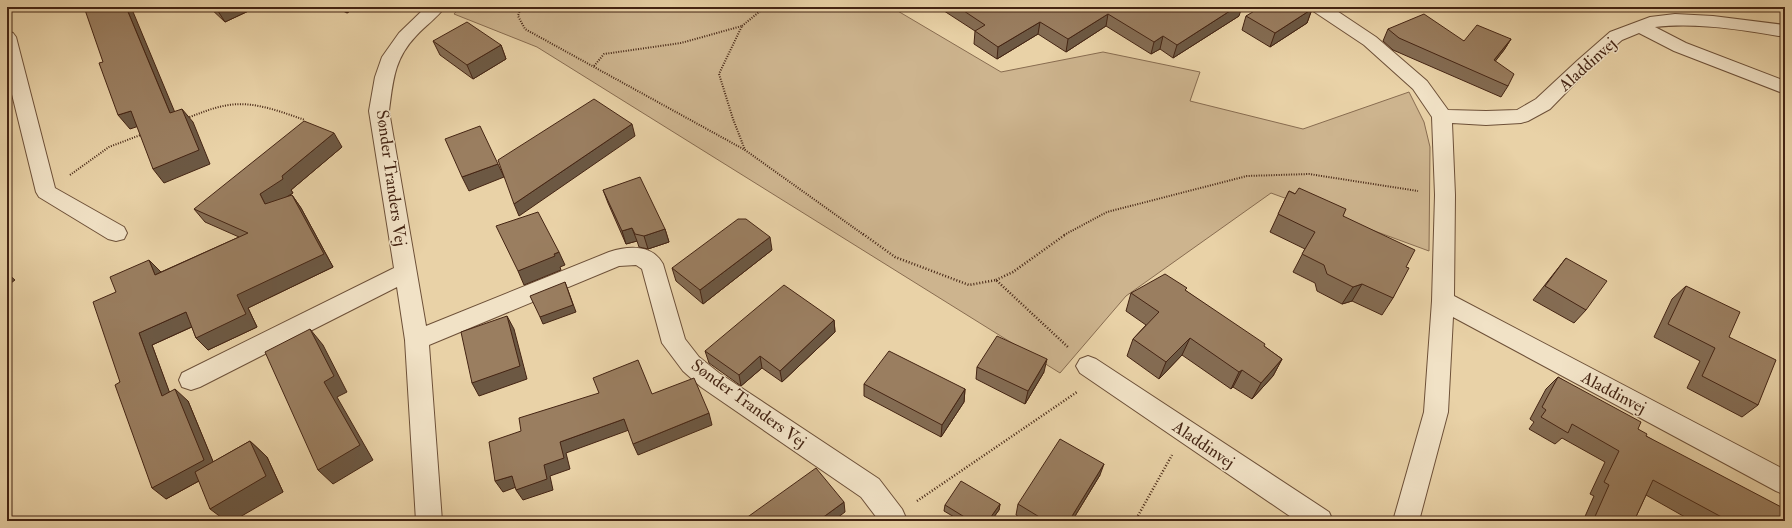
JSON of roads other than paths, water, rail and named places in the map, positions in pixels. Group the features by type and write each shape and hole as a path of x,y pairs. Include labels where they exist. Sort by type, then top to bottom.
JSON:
{"street":[{"name":"Sønder Tranders Vej","path":"429,521 417,340 379,111 385,75 391,56 405,38 436,7"},
{"path":"1319,7 1370,41 1420,85 1442,116 1445,195 1443,300 1436,412 1406,521"},
{"name":"Aladdinvej","path":"1442,116 1486,118 1521,116 1543,104 1584,64 1616,36 1639,26 1678,13 1712,21 1785,31"},
{"path":"1639,26 1680,47 1785,88"},
{"path":"7,36 46,192 116,233"},
{"name":"Sønder Tranders Vej","path":"417,340 617,258 640,256 652,264 674,343 691,364 710,380 870,488 891,519"},
{"path":"191,380 406,272"},
{"name":"Aladdinvej","path":"1443,300 1785,483"},
{"name":"Aladdinvej","path":"1088,366 1320,521"}]}
